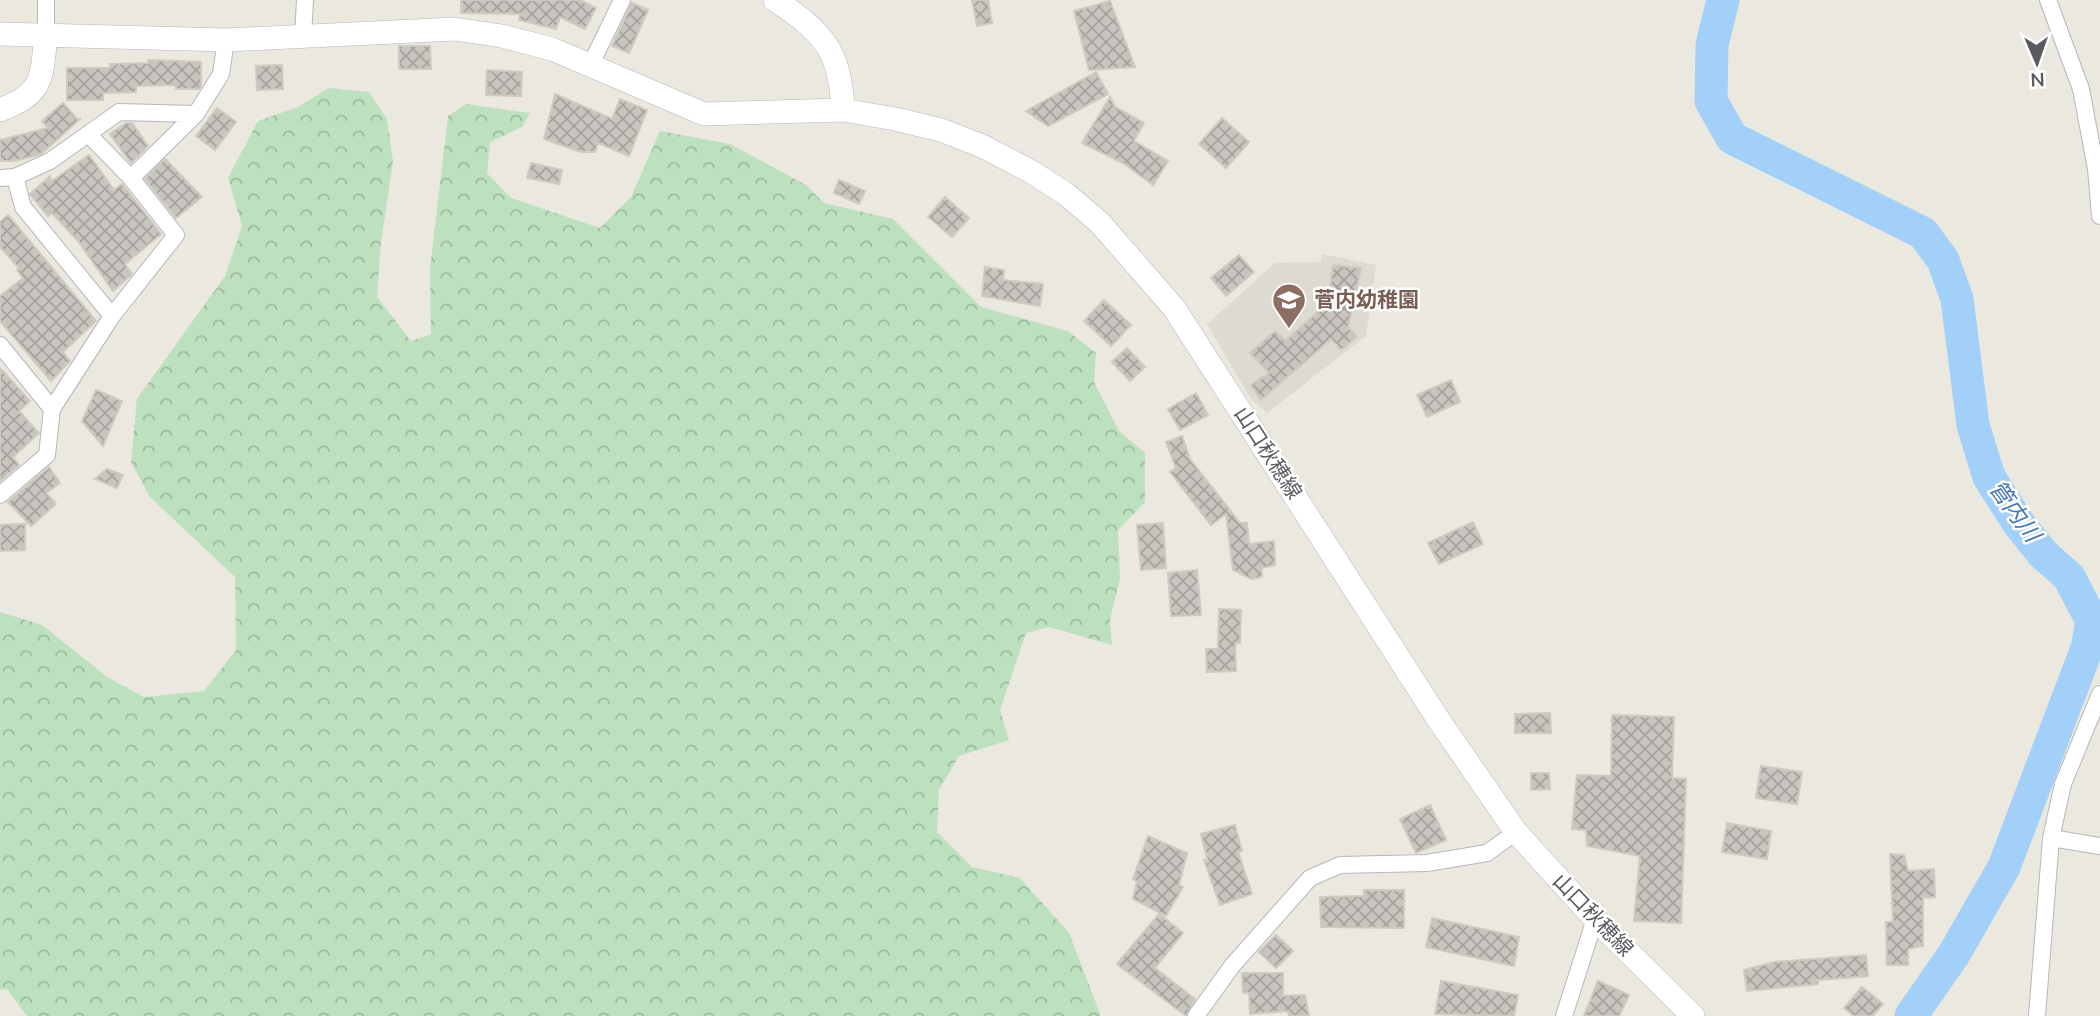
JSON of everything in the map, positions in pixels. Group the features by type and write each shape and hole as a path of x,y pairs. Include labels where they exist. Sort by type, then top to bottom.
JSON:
{"main road":[{"path":"775,0 811,24 829,45 839,68 843,110"},
{"name":"山口秋穂線","path":"0,34 226,40 455,29 502,36 552,49 591,64 668,101 704,114 843,110 941,130 982,146 1066,194 1100,223 1174,308 1440,722 1516,832 1595,919 1693,1016"},
{"path":"0,110 26,100 41,78 46,36"}],"street":[{"path":"46,36 47,0"},
{"path":"303,37 305,0"},
{"path":"591,64 622,0"},
{"path":"2048,0 2081,89 2096,169 2100,216"},
{"path":"131,178 196,114 221,74 226,40"},
{"path":"112,316 23,207 7,178 50,161 119,112 196,114"},
{"path":"0,495 47,456 52,409 112,316 176,235 131,178 88,134"},
{"path":"0,345 52,409"},
{"path":"2037,1016 2051,838 2063,784 2100,694"},
{"path":"1196,1016 1232,966 1310,877 1340,865 1427,863 1487,853 1516,832"},
{"path":"2051,838 2100,846"},
{"path":"1564,1016 1595,919"}],"shaded area":[{"name":"菅内幼稚園","path":"1322,254 1376,265 1366,336 1267,413 1251,399 1207,324 1275,263 1321,262"}],"green space":[{"path":"329,88 369,92 387,119 393,161 381,243 377,297 411,341 431,334 430,269 448,116 466,104 530,113 522,127 490,142 487,173 511,198 600,228 631,197 660,131 730,144 806,185 824,203 893,219 981,307 1068,331 1096,353 1094,382 1119,431 1145,453 1145,502 1118,530 1120,578 1110,620 1112,645 1049,627 1026,633 1000,710 1009,740 959,756 939,790 937,832 972,867 1020,878 1069,933 1101,1016 27,1016 7,989 0,990 0,612 42,625 107,677 144,697 204,691 236,650 235,577 150,497 131,462 137,399 225,276 242,226 228,178 258,121 298,107"}],"building":[{"path":"461,0 580,0 596,8 585,29 560,17 556,29 519,20 520,14 461,13"},
{"path":"972,0 988,0 992,23 977,26"},
{"path":"1110,1 1135,67 1089,70 1074,11"},
{"path":"632,3 648,10 629,53 612,46"},
{"path":"399,46 430,46 431,69 399,69"},
{"path":"148,60 201,62 201,86 199,89 176,89 176,85 136,86 136,92 103,93 103,100 67,100 67,68 110,68 110,64 148,63"},
{"path":"282,65 283,89 257,90 256,66"},
{"path":"487,70 522,72 521,96 486,95"},
{"path":"1096,72 1108,94 1048,126 1026,111"},
{"path":"555,94 612,119 620,99 647,110 629,156 598,143 595,152 581,152 544,139"},
{"path":"1110,97 1115,107 1144,123 1134,141 1168,161 1153,185 1123,163 1082,143"},
{"path":"63,103 78,120 81,118 41,154 15,161 0,161 0,140 48,128 42,121"},
{"path":"217,108 236,122 215,150 196,136"},
{"path":"1222,118 1249,142 1226,168 1199,144"},
{"path":"126,123 132,123 148,146 131,163 110,134"},
{"path":"89,155 114,190 122,184 161,234 125,264 132,274 113,291 78,241 52,213 48,216 30,194 50,176 52,181"},
{"path":"165,159 202,197 176,218 145,179"},
{"path":"531,163 562,170 559,184 527,178"},
{"path":"839,180 865,191 859,204 834,193"},
{"path":"945,197 969,218 952,237 928,217"},
{"path":"8,215 96,321 63,352 70,361 51,381 0,321 0,296 23,278 17,270 19,268 0,247 0,222"},
{"path":"1239,255 1254,272 1226,296 1211,278"},
{"path":"1333,265 1361,268 1348,327 1357,337 1341,350 1331,339 1261,400 1251,385 1269,373 1250,353 1275,331 1285,341 1328,303"},
{"path":"985,267 1004,270 1003,280 1043,284 1040,306 982,296"},
{"path":"1104,300 1131,325 1111,346 1084,321"},
{"path":"1127,348 1145,367 1130,381 1112,362"},
{"path":"0,368 30,401 19,411 39,433 13,457 19,465 0,481"},
{"path":"1451,380 1460,402 1427,417 1417,395"},
{"path":"96,390 122,401 103,446 82,421"},
{"path":"1196,393 1208,415 1180,430 1168,409"},
{"path":"1182,436 1190,459 1240,523 1247,523 1249,544 1274,541 1275,565 1262,568 1262,577 1251,579 1233,570 1226,514 1211,525 1170,472 1176,468 1166,442"},
{"path":"49,467 60,483 46,493 56,504 31,526 8,502"},
{"path":"107,469 123,475 117,488 95,479"},
{"path":"1473,522 1483,544 1439,564 1428,543"},
{"path":"1163,523 1166,568 1141,570 1137,525"},
{"path":"25,524 25,550 0,551 0,525"},
{"path":"1197,570 1201,615 1171,616 1168,573"},
{"path":"1219,609 1241,610 1240,643 1235,643 1236,671 1207,672 1206,649 1218,649"},
{"path":"1550,713 1551,733 1515,733 1515,714"},
{"path":"1612,715 1674,717 1672,778 1686,779 1681,923 1634,921 1640,856 1587,846 1586,830 1572,829 1577,775 1611,776"},
{"path":"1761,766 1802,772 1797,804 1756,798"},
{"path":"1531,773 1549,773 1550,789 1531,790"},
{"path":"1430,805 1446,840 1416,853 1400,819"},
{"path":"1727,823 1771,831 1767,859 1722,852"},
{"path":"1235,825 1242,851 1238,852 1252,894 1220,905 1204,860 1208,862 1201,834"},
{"path":"1148,836 1187,853 1179,885 1183,887 1166,916 1133,899 1137,881 1133,879"},
{"path":"1890,854 1904,855 1908,871 1934,869 1935,897 1923,898 1923,946 1908,949 1908,965 1887,965 1886,922 1893,922"},
{"path":"1364,890 1404,890 1404,928 1321,927 1320,897 1364,896"},
{"path":"1159,914 1183,933 1155,968 1195,999 1186,1016 1117,964"},
{"path":"1432,918 1519,937 1514,966 1426,947"},
{"path":"1276,935 1293,951 1276,968 1259,952"},
{"path":"1866,955 1868,976 1818,980 1818,984 1747,991 1744,970 1774,962"},
{"path":"1242,973 1283,973 1283,996 1305,995 1309,1016 1289,1016 1288,1011 1250,1014 1249,993 1243,993"},
{"path":"1441,981 1518,995 1514,1016 1435,1014"},
{"path":"1598,981 1629,995 1619,1016 1584,1016"},
{"path":"1862,987 1883,1004 1873,1016 1854,1016 1844,1008"}],"waterway":[{"name":"管内川","path":"1723,0 1712,45 1711,101 1732,138 1923,233 1943,260 1957,299 1973,425 1989,477 2019,524 2043,554 2069,577 2092,621 2087,648 2004,867 1954,954 1911,1016"}],"place":[{"name":"菅内幼稚園","path":"1289,330"}]}
